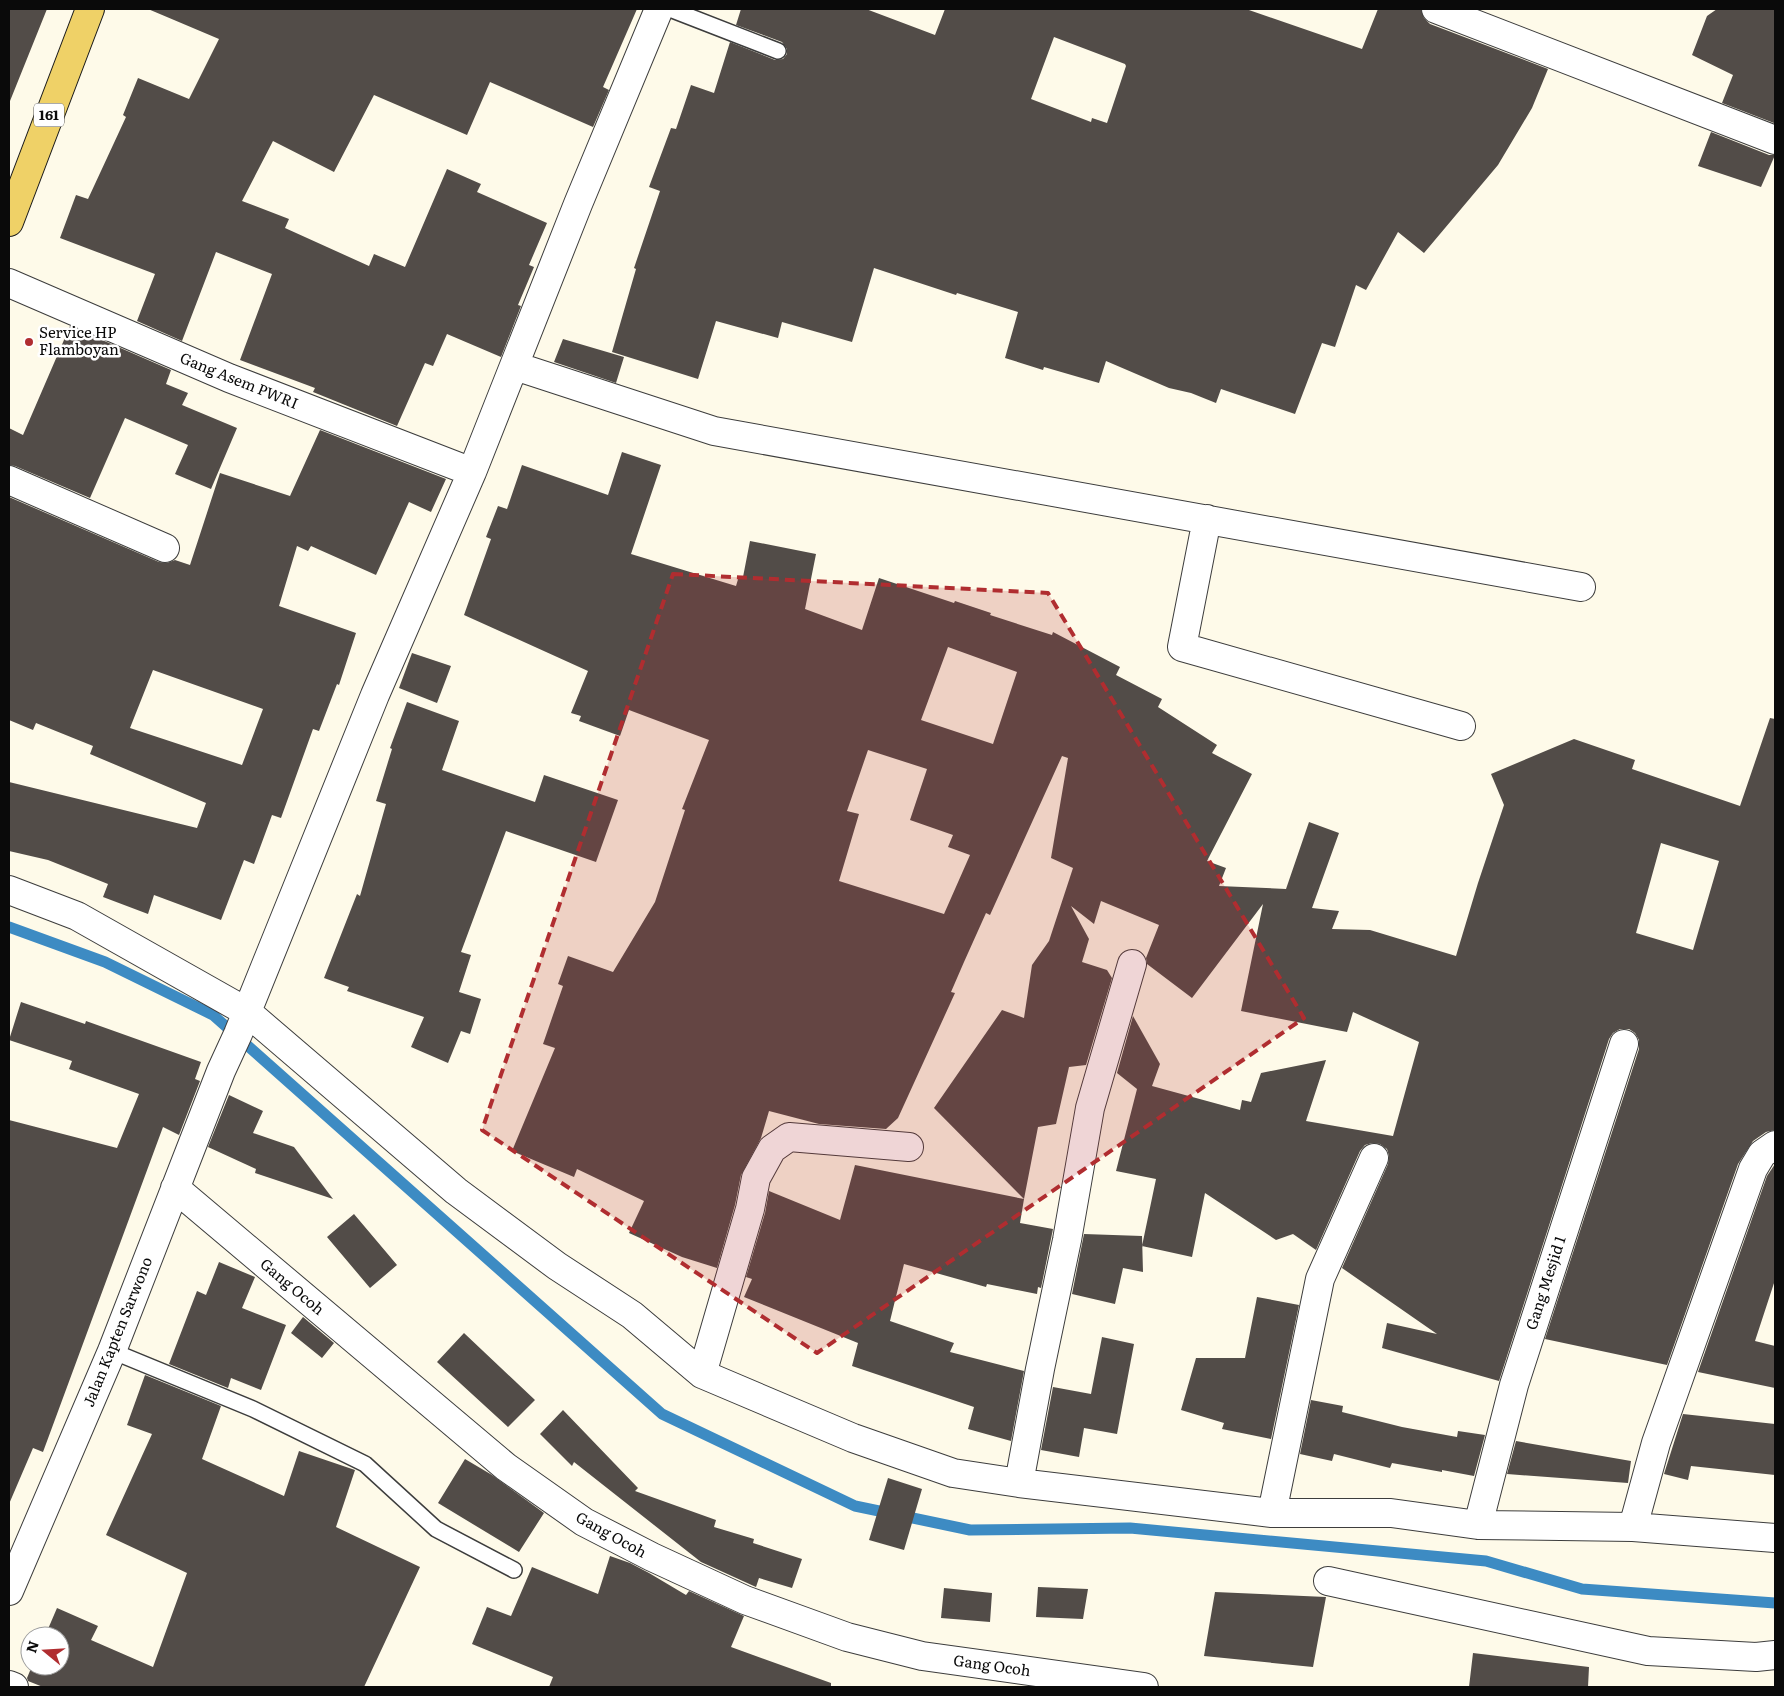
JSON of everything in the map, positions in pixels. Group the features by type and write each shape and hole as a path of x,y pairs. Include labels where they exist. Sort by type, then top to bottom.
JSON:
{"main road":[{"name":"161","path":"9,222 90,9"}],"street":[{"name":"Jalan Kapten Sarwono","path":"9,1590 112,1351 221,1071 243,1023 375,695 472,472 578,204 659,9"},
{"path":"1436,9 1775,140"},
{"name":"Gang Asem PWRI","path":"9,283 229,378 472,472"},
{"path":"515,366 714,431 1582,587"},
{"path":"9,480 164,548"},
{"path":"1207,519 1182,647 1462,726"},
{"path":"9,890 77,916 243,1023 456,1191 557,1266 632,1315 702,1374 853,1438 953,1472 1019,1483 1272,1513 1391,1514 1478,1525 1634,1526 1775,1538"},
{"path":"1019,1483 1040,1369 1068,1240 1090,1108 1132,964"},
{"name":"Gang Mesjid 1","path":"1478,1525 1514,1385 1624,1044"},
{"path":"702,1374 750,1209 756,1178 772,1149 789,1137 909,1147"},
{"path":"1634,1526 1656,1443 1753,1169 1762,1154 1775,1145"},
{"path":"1272,1513 1320,1279 1374,1158"},
{"name":"Gang Ocoh","path":"175,1188 506,1467 584,1522 652,1557 745,1600 856,1639 922,1656 1144,1687"},
{"path":"1328,1581 1648,1651 1756,1657 1775,1655"},
{"path":"9,1685 14,1687"}],"lane":[{"path":"670,9 778,52"},
{"path":"112,1351 253,1409 365,1464 436,1530 514,1570"}],"highlighted area":[{"path":"673,574 1048,593 1304,1018 817,1353 482,1130"}],"building":[{"path":"9,9 47,9 10,101 9,100"},
{"path":"148,9 637,9 603,87 609,90 593,127 490,82 467,135 374,95 334,172 273,141 242,201 289,219 285,228 369,266 374,254 405,267 447,169 481,184 477,192 547,223 529,265 534,267 518,305 521,306 501,357 447,334 433,366 425,363 397,426 313,392 315,388 240,360 272,274 216,252 182,341 137,321 155,274 60,238 76,195 88,199 126,117 123,115 138,78 189,99 219,39"},
{"path":"741,9 866,9 935,35 945,9 1246,9 1362,49 1378,9 1421,9 1424,18 1430,24 1548,69 1532,108 1498,165 1424,253 1398,232 1366,290 1356,285 1335,347 1322,343 1295,414 1221,389 1216,403 1191,393 1169,388 1106,361 1099,383 1044,367 1043,370 1005,358 1018,312 957,293 956,295 874,268 852,342 782,322 778,338 716,321 698,379 612,352 636,269 634,268 660,191 649,187 671,128 676,129 691,85 714,93 730,42 775,60 783,59 787,54 787,49 782,42 736,25","holes":["1054,37 1126,66 1107,123 1092,118 1091,122 1031,99"]},
{"path":"1717,9 1775,9 1774,123 1722,103 1733,75 1692,55 1707,16"},
{"path":"1711,132 1769,155 1775,155 1761,187 1698,166"},
{"path":"70,326 171,370 166,384 188,393 182,405 237,428 211,489 175,474 188,445 125,418 90,498 9,465 9,428 23,435"},
{"path":"563,339 624,357 616,383 554,362"},
{"path":"320,430 446,479 431,512 409,502 376,575 311,546 308,551 297,546 279,606 356,633 339,685 337,684 319,731 313,729 281,818 272,815 254,864 244,860 221,920 154,895 148,914 103,897 108,884 48,860 9,851 9,782 197,828 206,803 90,754 93,746 36,723 33,730 9,720 9,497 159,562 167,563 175,560 190,565 220,473 290,496","holes":["153,670 263,709 242,765 130,728"]},
{"path":"622,452 661,465 631,554 736,586 739,576 743,577 750,541 816,554 805,609 862,630 879,578 954,603 955,601 991,613 990,615 1052,635 1053,632 1120,667 1116,675 1162,699 1158,707 1217,745 1212,753 1252,774 1207,861 1226,868 1219,886 1286,889 1309,822 1339,833 1312,908 1339,911 1332,929 1370,930 1456,956 1504,805 1491,774 1574,739 1635,760 1632,769 1740,806 1770,718 1775,719 1775,1130 1766,1132 1753,1141 1738,1164 1667,1365 1545,1339 1639,1049 1639,1040 1635,1033 1629,1029 1620,1029 1613,1033 1609,1039 1499,1381 1382,1348 1387,1323 1437,1334 1342,1268 1388,1164 1389,1156 1387,1149 1380,1144 1372,1143 1365,1145 1360,1151 1316,1250 1293,1234 1276,1240 1205,1193 1192,1257 1142,1246 1156,1179 1116,1171 1137,1089 1117,1073 1133,1016 1160,1064 1152,1086 1240,1110 1242,1100 1251,1102 1261,1073 1326,1060 1306,1121 1393,1136 1419,1042 1353,1012 1347,1032 1241,1011 1263,904 1192,998 1147,964 1146,958 1159,925 1101,901 1094,924 1071,906 1089,939 1082,962 1107,970 1112,978 1086,1065 1069,1067 1056,1124 1038,1127 1024,1199 934,1108 1002,1010 1024,1018 1032,965 1049,941 1073,868 1051,858 1068,758 1062,756 990,915 986,913 951,992 955,993 898,1118 886,1129 819,1124 769,1111 761,1138 741,1175 735,1205 717,1268 682,1257 629,1233 644,1201 577,1169 574,1177 512,1151 555,1048 543,1044 563,986 558,984 568,956 613,972 655,902 685,810 682,809 709,740 629,710 620,736 579,721 581,716 571,713 588,671 464,615 491,539 486,537 498,506 507,509 522,465 608,495","holes":["948,647 1017,672 993,744 921,720","868,750 927,769 910,820 953,835 948,847 970,855 944,914 839,881 859,814 847,811","1661,843 1719,861 1693,950 1636,933"]},
{"path":"412,653 451,666 437,703 399,688"},
{"path":"407,702 459,721 442,770 535,802 544,775 618,800 596,862 506,831 461,952 471,955 459,992 481,999 470,1034 461,1031 448,1063 411,1047 424,1017 347,991 349,987 324,978 357,894 360,896 386,804 376,801 392,749 390,748"},
{"path":"21,1002 85,1024 86,1021 201,1062 195,1079 200,1081 179,1135 163,1127 43,1452 33,1448 9,1504 9,1120 117,1148 139,1094 69,1069 72,1061 9,1040"},
{"path":"229,1095 263,1111 253,1133 294,1147 333,1199 255,1173 256,1169 208,1147"},
{"path":"1775,1164 1775,1280 1755,1341 1775,1346 1775,1388 1698,1372 1767,1176"},
{"path":"855,1165 1024,1199 1020,1223 1053,1229 1041,1288 1038,1287 1037,1294 987,1284 986,1287 904,1264 890,1321 954,1343 950,1352 1024,1371 1011,1441 968,1429 974,1407 852,1366 858,1343 744,1297 752,1279 746,1277 765,1213 769,1191 840,1220"},
{"path":"354,1214 397,1265 370,1288 327,1237"},
{"path":"1084,1234 1142,1236 1143,1272 1123,1268 1115,1304 1072,1294"},
{"path":"219,1262 255,1277 242,1308 286,1325 261,1390 231,1378 228,1388 169,1364 197,1291 206,1295"},
{"path":"1257,1297 1299,1305 1271,1439 1222,1429 1224,1423 1181,1410 1196,1358 1245,1358"},
{"path":"303,1317 334,1343 322,1358 291,1333"},
{"path":"464,1333 535,1400 508,1427 437,1362"},
{"path":"1102,1337 1134,1344 1117,1434 1084,1428 1079,1457 1041,1450 1053,1387 1091,1394"},
{"path":"145,1375 221,1406 202,1459 284,1496 299,1451 355,1470 336,1527 420,1567 364,1687 43,1687 28,1681 28,1676 70,1676 70,1626 49,1626 57,1608 98,1626 91,1640 153,1667 187,1573 106,1535 152,1434 127,1425"},
{"path":"1311,1400 1343,1406 1342,1412 1402,1427 1457,1437 1458,1431 1485,1435 1474,1476 1392,1463 1390,1468 1334,1454 1332,1461 1300,1454"},
{"path":"563,1410 638,1488 635,1491 716,1520 714,1527 754,1539 753,1543 802,1559 792,1588 759,1578 756,1587 701,1562 574,1462 572,1466 540,1434"},
{"path":"1683,1414 1775,1424 1775,1475 1691,1466 1688,1480 1664,1474"},
{"path":"1516,1441 1631,1461 1628,1483 1507,1474"},
{"path":"465,1459 492,1475 544,1513 519,1552 438,1503"},
{"path":"888,1478 922,1489 904,1550 869,1540"},
{"path":"610,1556 630,1563 686,1595 689,1591 744,1616 731,1647 831,1683 831,1687 549,1687 553,1677 472,1644 487,1607 511,1616 532,1567 598,1594"},
{"path":"1038,1587 1088,1589 1083,1619 1036,1617"},
{"path":"944,1588 992,1593 990,1622 941,1618"},
{"path":"1215,1592 1326,1597 1313,1667 1204,1656"},
{"path":"1473,1653 1589,1667 1588,1687 1469,1687"}],"waterway":[{"path":"9,927 105,962 213,1015 662,1414 855,1506 970,1530 1130,1528 1486,1561 1582,1589 1775,1603"}],"place":[{"name":"Service HP Flamboyan","path":"29,342"}]}
